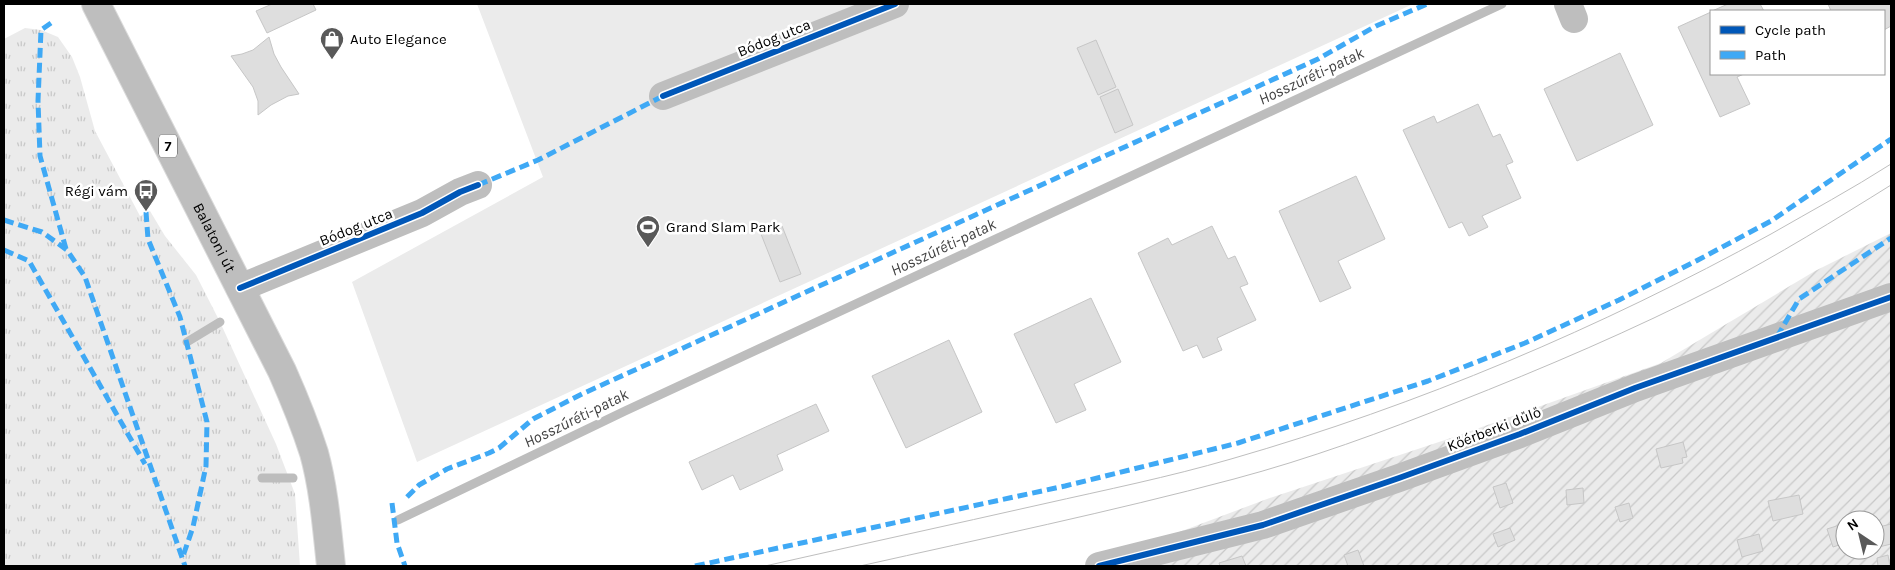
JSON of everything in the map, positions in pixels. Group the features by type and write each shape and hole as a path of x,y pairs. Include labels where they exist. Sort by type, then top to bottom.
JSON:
{"street":[{"name":"Balatoni út","path":"96,4 282,371 301,414 314,454 323,496 331,566"},
{"name":"Bódog utca","path":"662,96 895,4"},
{"name":"Bódog utca","path":"240,288 422,214 460,192 478,185"},
{"name":"Kőérberki dűlő","path":"1099,566 1264,525 1399,478 1520,434 1635,388 1891,297"}],"green space":[{"name":"Grand Slam Park","path":"477,4 1413,4 417,462 352,282 543,177"},
{"path":"25,28 41,30 58,37 72,57 80,77 95,131 140,216 150,211 165,236 196,275 220,322 276,444 295,494 300,566 4,566 4,39"},
{"path":"1891,233 1891,566 1089,566 1267,499 1451,438 1661,363 1815,271"}],"building":[{"path":"272,4 313,4 316,10 267,33 256,11"},
{"path":"1728,4 1760,4 1763,10 1714,10"},
{"path":"1828,4 1891,4 1891,26 1885,29 1885,10 1831,10"},
{"path":"1710,12 1710,75 1742,75 1737,77 1750,104 1720,117 1678,27"},
{"path":"269,37 274,54 299,94 288,96 258,115 258,101 253,87 231,56 253,50"},
{"path":"1096,40 1116,87 1098,95 1077,48"},
{"path":"1620,53 1653,125 1577,161 1544,89"},
{"path":"1118,89 1133,125 1115,133 1100,97"},
{"path":"1478,104 1493,137 1500,134 1513,162 1506,165 1521,198 1482,216 1488,227 1469,236 1462,222 1449,228 1403,130 1434,116 1437,123"},
{"path":"1356,176 1385,239 1338,261 1351,288 1320,302 1279,211"},
{"path":"782,226 801,274 780,282 761,234"},
{"path":"1212,226 1228,259 1235,256 1248,284 1240,287 1256,320 1217,338 1222,350 1203,358 1197,345 1183,351 1138,253 1168,238 1172,245"},
{"path":"1091,298 1121,362 1074,384 1086,410 1056,423 1014,334"},
{"path":"949,340 982,412 906,448 872,376"},
{"path":"816,404 829,431 777,455 783,470 740,490 733,475 702,490 689,462"},
{"path":"1683,442 1687,457 1682,458 1683,463 1661,468 1656,449"},
{"path":"1506,483 1513,503 1500,508 1493,487"},
{"path":"1583,488 1584,503 1567,505 1566,490"},
{"path":"1799,495 1803,514 1773,521 1768,501"},
{"path":"1629,503 1633,518 1620,522 1615,507"},
{"path":"1891,524 1891,544 1885,546 1885,526"},
{"path":"1835,526 1835,546 1833,547 1827,529"},
{"path":"1510,528 1515,540 1498,547 1493,534"},
{"path":"1759,534 1763,551 1742,557 1737,540"},
{"path":"1358,550 1364,566 1348,566 1344,555"},
{"path":"1888,555 1890,566 1878,566 1877,560 1885,560 1885,556"},
{"path":"1242,556 1246,566 1220,566 1219,563"}],"waterway":[{"name":"Hosszúréti-patak","path":"398,520 625,411 1502,4"},
{"path":"187,342 220,322"},
{"path":"262,478 293,478"}],"tram line":[{"path":"765,566 1184,472 1301,438 1371,414 1507,362 1641,301 1771,234 1891,164"},
{"path":"860,566 1141,503 1290,463 1373,435 1555,362 1687,302 1785,250 1891,185"}],"marked path":[{"path":"407,497 419,485 447,469 499,448 533,419 582,394 1318,59 1376,26 1427,4"},
{"path":"51,23 41,30 38,101 40,156 66,249"},
{"path":"478,185 538,160 663,96"},
{"path":"695,566 1065,486 1238,443 1428,381 1525,343 1619,300 1698,260 1771,221 1891,139"},
{"path":"146,212 148,239 180,317 207,422 206,466 193,527 182,559"},
{"path":"4,220 42,232 67,250 85,277 185,566"},
{"path":"1777,337 1799,299 1891,238"},
{"path":"4,250 29,261 145,464"},
{"path":"392,503 397,543 405,566"}],"cycle path":[{"path":"663,96 895,4"},
{"path":"240,288 422,213 460,192 478,185"},
{"path":"1099,566 1263,525 1399,478 1520,434 1635,388 1891,297"}],"place":[{"name":"Auto Elegance","path":"332,60"},
{"name":"Régi vám","path":"146,212"},
{"name":"Grand Slam Park","path":"648,248"}]}
